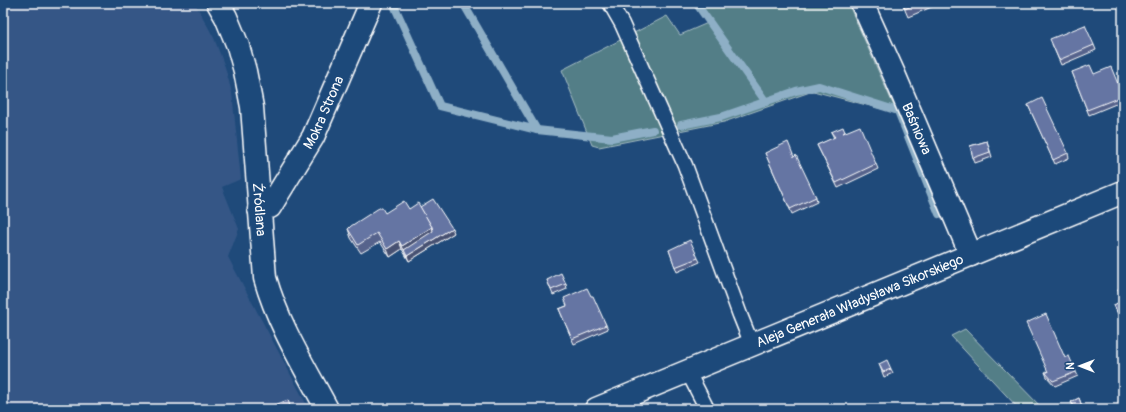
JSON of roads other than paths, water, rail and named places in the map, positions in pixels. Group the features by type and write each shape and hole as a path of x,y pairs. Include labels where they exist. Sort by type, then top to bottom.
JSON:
{"street":[{"name":"Źródlana","path":"218,3 226,17 238,46 246,71 252,107 265,278 280,321 327,409"},
{"name":"Mokra Strona","path":"259,209 270,207 313,137 370,3"},
{"name":"Baśniowa","path":"862,3 894,74 970,255"},
{"name":"Aleja Generała Władysława Sikorskiego","path":"596,409 1123,192"}],"lane":[{"path":"610,3 622,24 685,165 752,345"},
{"path":"688,372 706,409"}],"waterway":[{"path":"393,3 440,106 537,130 612,138 653,130"},
{"path":"463,3 537,130"},
{"path":"696,3 766,102"},
{"path":"681,125 721,117 796,91 819,86 898,111 939,214"}]}
